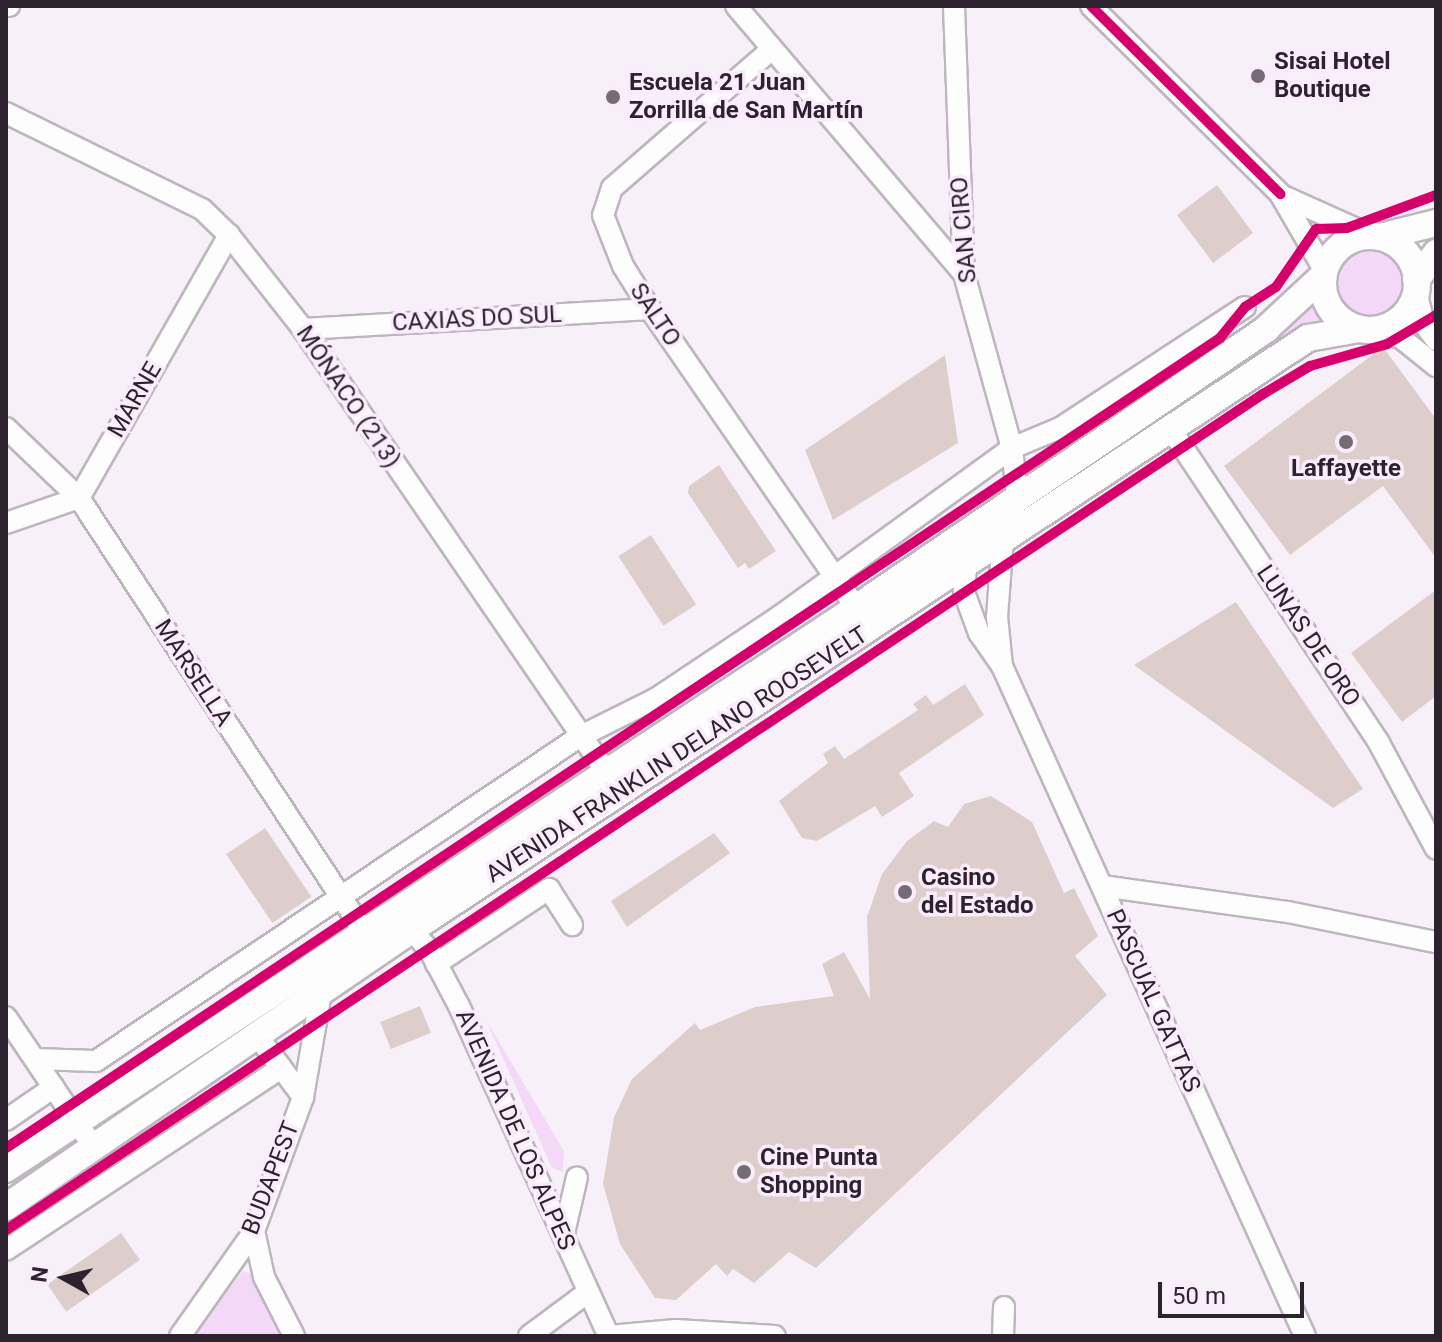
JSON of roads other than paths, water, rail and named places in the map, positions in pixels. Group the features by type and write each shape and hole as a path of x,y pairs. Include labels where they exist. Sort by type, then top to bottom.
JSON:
{"main road":[{"path":"1436,223 1344,244 1324,274 1327,303 1366,330 1397,321 1436,253"},
{"path":"1376,237 1401,248 1416,285"},
{"name":"AVENIDA FRANKLIN DELANO ROOSEVELT","path":"6,1207 259,1038 321,993 404,921 607,773 1266,329 1324,274"},
{"name":"AVENIDA FRANKLIN DELANO ROOSEVELT","path":"6,1169 364,932 404,921 964,564 1308,338 1366,330"}],"street":[{"path":"736,6 964,274"},
{"name":"SAN CIRO","path":"954,6 964,274 1012,448 1017,495"},
{"path":"1091,6 1280,194 1324,274"},
{"name":"SALTO","path":"772,49 612,188 604,202 606,229 650,309 856,608"},
{"name":"MÓNACO (213)","path":"6,113 202,209 229,235 303,329 579,737 607,773"},
{"path":"1280,194 1376,237"},
{"name":"MARNE","path":"79,498 229,235"},
{"path":"1416,285 1436,340"},
{"path":"35,1059 96,1061 342,900 579,737 657,698 1012,448 1060,428 1245,307"},
{"name":"CAXIAS DO SUL","path":"303,329 650,309"},
{"path":"1366,330 1401,338 1436,366"},
{"name":"MARSELLA","path":"6,428 79,498 364,932"},
{"name":"LUNAS DE ORO","path":"1170,428 1379,743 1436,849"},
{"path":"964,564 977,536 1030,498 1044,478"},
{"path":"6,523 79,498"},
{"name":"PASCUAL GATTAS","path":"1002,666 997,617 1003,538"},
{"name":"PASCUAL GATTAS","path":"964,564 968,603 986,647 1002,666 1304,1336"},
{"path":"1102,886 1288,912 1436,942"},
{"path":"436,964 549,889 572,925"},
{"name":"AVENIDA DE LOS ALPES","path":"404,921 436,964 543,1188 587,1293 609,1336"},
{"name":"BUDAPEST","path":"180,1336 254,1231 303,1097 321,993"},
{"path":"6,1017 95,1149"},
{"name":"BUDAPEST","path":"259,1038 303,1097"},
{"path":"6,1250 281,1068"},
{"path":"6,1120 54,1087"},
{"path":"543,1188 562,1187 577,1177 564,1237"},
{"path":"254,1231 264,1277 294,1336"},
{"path":"529,1336 587,1293"},
{"path":"1003,1336 1004,1307"},
{"path":"609,1336 676,1330 775,1336"}],"place":[{"name":"Sisai Hotel Boutique","path":"1258,76"},
{"name":"Escuela 21 Juan Zorrilla de San Martín","path":"613,97"},
{"name":"Laffayette","path":"1346,442"},
{"name":"Casino del Estado","path":"905,892"},
{"name":"Cine Punta Shopping","path":"744,1172"}]}
